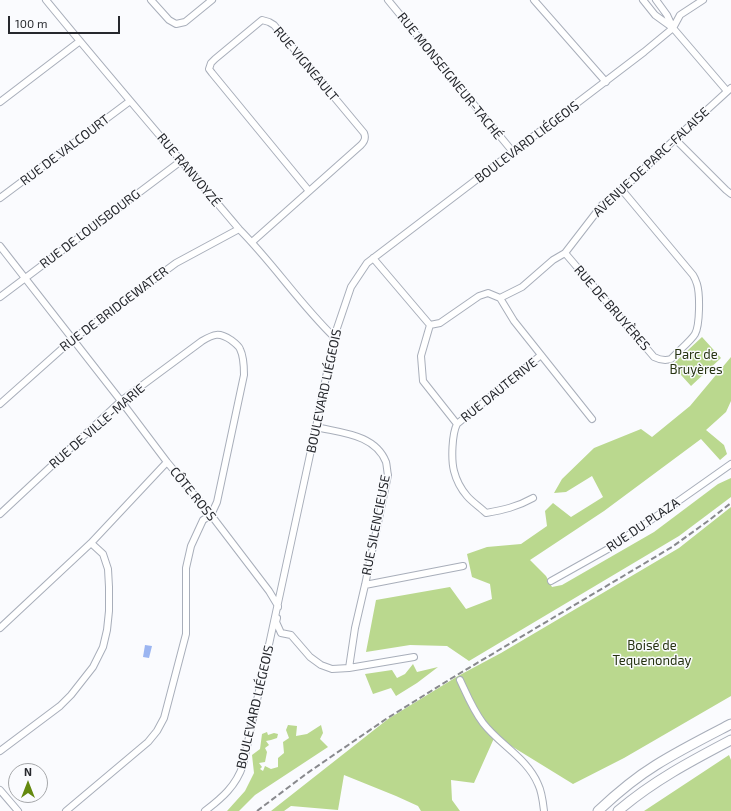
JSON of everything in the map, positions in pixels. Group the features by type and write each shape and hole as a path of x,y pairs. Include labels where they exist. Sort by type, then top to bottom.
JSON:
{"main road":[{"path":"598,811 620,792 655,766 731,724"},
{"path":"618,811 667,775 731,740"}],"street":[{"name":"RUE RANVOYZÉ","path":"46,0 120,90 239,229 252,242 299,300 318,322 334,337"},
{"path":"152,0 169,20 176,24 185,22 212,0"},
{"name":"RUE MONSEIGNEUR-TACHÉ","path":"388,0 513,152"},
{"path":"534,0 606,82"},
{"path":"643,0 655,15 673,28 729,90"},
{"path":"656,0 667,15 673,28"},
{"name":"BOULEVARD LIÉGEOIS","path":"205,811 222,798 232,787 240,775 243,765 334,337 351,287 367,263 373,258 606,82 673,28 680,15 703,0"},
{"name":"RUE VIGNEAULT","path":"252,242 361,145 366,138 364,133 274,25 262,20 215,59 211,63 209,69 309,191"},
{"path":"0,102 80,41"},
{"name":"AVENUE DE PARC-FALAISE","path":"500,298 522,287 553,260 565,254 602,205 622,190 729,90"},
{"name":"RUE DE VALCOURT","path":"0,198 130,101"},
{"path":"675,139 731,194"},
{"name":"RUE DE LOUISBOURG","path":"0,297 181,161"},
{"name":"RUE DE BRUYÈRES","path":"565,254 654,358 666,361 671,359 694,336 697,328 698,315 697,282 622,190"},
{"name":"RUE DE BRIDGEWATER","path":"0,404 73,339 176,263 239,229"},
{"name":"CÔTE ROSS","path":"0,246 26,277 167,462 211,515 269,591 278,606"},
{"path":"373,258 430,325"},
{"path":"430,325 440,323 479,296 488,293 500,298 514,321 592,419"},
{"path":"430,325 421,356 423,381 457,424 455,428 452,450 454,470 458,483 467,496 486,512 504,510 533,498"},
{"name":"RUE DE VILLE-MARIE","path":"1,512 121,401 202,341 211,336 220,335 234,342 240,348 243,357 244,375 217,502 211,515"},
{"name":"RUE DAUTERIVE","path":"457,424 541,355"},
{"name":"RUE SILENCIEUSE","path":"316,427 354,435 364,439 378,449 386,462 388,475 355,628 349,668"},
{"path":"0,628 91,543 167,462"},
{"name":"RUE DU PLAZA","path":"551,581 608,549 731,464"},
{"path":"66,811 148,742 157,731 164,718 186,634 186,568 191,546 203,520 211,515"},
{"path":"0,751 60,706 72,695 93,667 102,647 109,611 108,569 103,554 91,543"},
{"path":"365,585 463,566"},
{"path":"278,606 276,622 281,633 291,635 310,657 321,665 332,669 349,668 414,658"},
{"path":"460,680 476,713 494,736 526,765 534,776 539,785 544,811"},
{"path":"0,790 18,811"}],"green space":[{"name":"Parc de Bruyères","path":"702,337 721,358 691,386 672,365"},
{"path":"731,357 731,401 726,412 706,430 724,445 727,454 720,460 701,439 604,511 530,560 546,576 552,587 562,585 654,532 718,484 731,478 731,497 679,536 469,661 447,646 410,645 366,652 376,600 450,587 466,609 492,599 490,584 472,577 467,554 487,547 521,544 547,526 545,511 553,503 571,517 603,497 592,476 566,492 554,493 562,479 594,448 641,429 652,437 690,406"},
{"name":"Boisé de Tequenonday","path":"731,507 731,696 624,758 573,784 495,736 474,783 451,780 452,800 460,811 421,811 418,806 344,775 338,810 291,806 284,811 271,811 388,719 458,676 501,653 679,548"},
{"path":"413,664 417,672 438,667 417,683 396,696 391,688 373,694 365,674 392,670 397,678 405,674"},
{"path":"288,725 297,726 296,736 307,734 321,725 323,733 320,739 328,747 255,795 239,811 227,811 245,791 254,773 252,755 260,749 262,734 267,732 268,735 274,733 278,734 277,738 266,741 269,745 265,748 267,752 265,762 259,763 262,767 260,769 263,771 265,766 271,769 278,767 278,758 284,753 283,742 289,738 286,730"},
{"path":"729,755 731,760 731,811 644,811"}],"water":[{"path":"145,645 152,646 149,658 143,657"}],"railway":[{"path":"257,811 306,774 386,719 672,547 731,503"}]}
